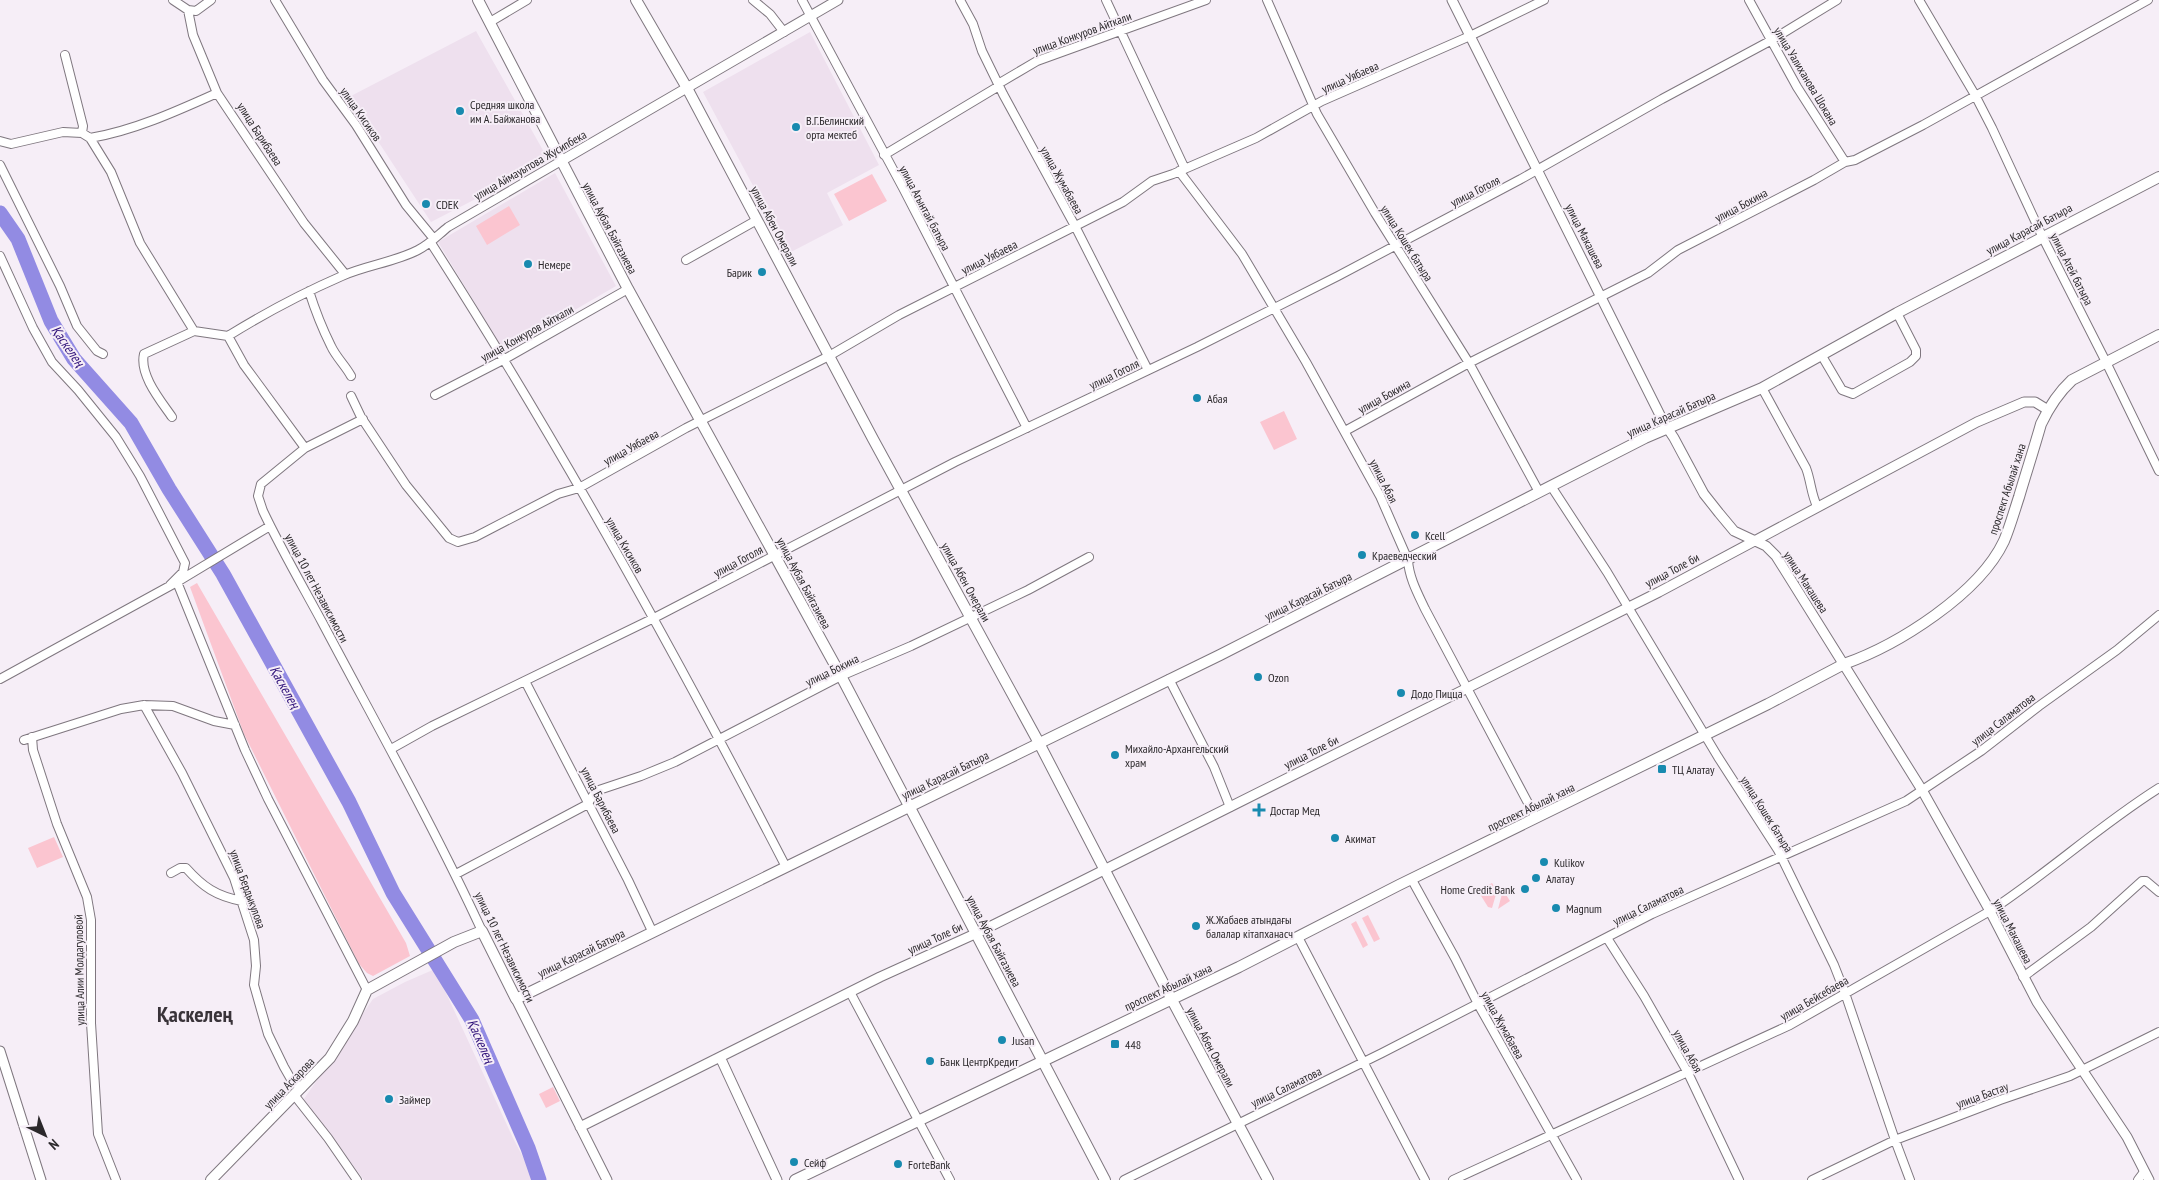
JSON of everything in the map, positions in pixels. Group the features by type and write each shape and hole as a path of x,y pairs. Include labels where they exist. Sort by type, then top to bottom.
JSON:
{"main road":[{"name":"улица Аубая Байгазиева","path":"478,0 628,289 841,676 1105,1180"},
{"name":"улица Абен Омерали","path":"636,0 687,88 829,356 1039,743 1268,1180"},
{"name":"улица Карасай Батыра","path":"516,999 1169,679 1668,428 1762,388 1897,313 2159,176"},
{"name":"проспект Абылай хана","path":"795,1180 1172,1000 1704,734 1760,708 1844,664 1858,659 1922,624 1967,589 1989,564 2003,542 2042,424 2048,410 2062,390 2072,380 2159,335"},
{"path":"368,990 454,942 482,931"},
{"name":"улица 10 лет Независимости","path":"482,931 516,999"},
{"name":"улица Аскарова","path":"211,1180 330,1058 353,1021 368,990"}],"street":[{"path":"173,0 192,11 211,0"},
{"name":"улица Кисиков","path":"275,0 323,80 356,125 406,206 432,241 553,439 720,739 786,867"},
{"path":"490,22 527,0"},
{"path":"753,0 770,14 784,32"},
{"name":"улица Агынтай батыра","path":"802,0 1027,428"},
{"name":"улица Аймауытова Жусипбека","path":"228,336 309,291 345,274 416,251 448,228 838,0"},
{"name":"улица Жумабаева","path":"960,0 973,24 998,85 1075,226 1148,370"},
{"name":"улица Абая","path":"1106,0 1182,170 1242,254 1345,431 1380,496 1408,560 1408,568 1417,591 1466,688 1536,818"},
{"name":"улица Конкуров Айткали","path":"884,155 1037,61 1206,0"},
{"name":"улица Кошек батыра","path":"1267,0 1317,114 1469,363 1539,492"},
{"name":"улица Макашева","path":"1452,0 1664,423 1704,494 1734,531 1766,546 1776,556 1922,790 1990,911 2023,976 2082,1071 2127,1137 2147,1176"},
{"name":"улица Уябаева","path":"363,419 406,485 449,538 458,542 475,537 558,494 579,488 829,356 899,315 1123,202 1152,181 1182,170 1280,126 1315,106 1382,74 1470,36 1544,0"},
{"name":"улица Уалиханова Шокана","path":"1749,0 1770,41 1845,162"},
{"name":"улица Гоголя","path":"391,749 432,726 654,618 902,490 1274,309 1538,169 1770,41 1837,0"},
{"name":"улица Атей батыра","path":"1919,0 1975,95 2042,238 2106,362 2159,471"},
{"name":"улица Бокина","path":"1345,431 1469,363 1648,273 1678,250 1845,162 1855,160 2148,0"},
{"name":"улица Барибаева","path":"192,11 189,25 217,93 304,223 345,274"},
{"path":"66,55 83,126 82,133"},
{"path":"90,138 102,136 167,115 217,93"},
{"path":"0,141 11,144 64,132 82,133 90,138 111,172 140,243 194,331"},
{"path":"0,165 60,286 77,326 97,351 104,354"},
{"path":"686,260 757,220"},
{"path":"0,256 33,328 52,362 78,390 116,437 140,476 185,563 183,572 174,583"},
{"name":"улица Конкуров Айткали","path":"435,395 503,360 628,289"},
{"path":"309,291 318,319 332,348 351,376"},
{"path":"1822,356 1842,390 1853,394 1910,362 1915,358 1917,352 1897,313"},
{"path":"172,417 144,369 144,354 194,331 228,336 244,365 304,448 363,419 351,396"},
{"path":"1762,388 1806,468 1811,482 1812,496 1817,506"},
{"name":"улица Толе би","path":"580,1127 850,992 977,933 1466,688 1754,541 1968,426 2024,402 2035,402 2048,410"},
{"name":"улица 10 лет Независимости","path":"304,448 272,475 258,490 258,496 270,526 391,749 456,874 482,931"},
{"name":"улица Кошек батыра","path":"1551,486 1628,606 1704,734 1780,856 1834,965 1845,992 1910,1180"},
{"path":"0,679 174,583 270,526"},
{"name":"улица Бокина","path":"456,874 588,803 596,791 650,773 841,676 970,617 1089,557"},
{"path":"174,583 268,799 368,990"},
{"name":"улица Саламатова","path":"1124,1180 1363,1062 1679,902 1780,856 1857,824 1906,800 1981,751 2039,706 2117,650 2159,615"},
{"path":"1169,679 1214,767 1230,807"},
{"name":"улица Барибаева","path":"525,681 561,747 652,931"},
{"path":"144,705 174,706 214,721 235,725"},
{"name":"улица Алии Молдагуловой","path":"116,1180 98,1134 91,1023 91,920 87,896 57,824 28,738 121,709 144,705"},
{"name":"улица Бердыкулова","path":"144,705 218,843 242,901 254,940 256,966 254,985 268,1034 298,1092 356,1180"},
{"name":"улица Бейсебаева","path":"1453,1180 1790,1025 1990,911 2159,788"},
{"path":"171,872 180,868 186,868 206,888 228,898 242,901"},
{"name":"улица Жумабаева","path":"1412,880 1456,958 1478,1004 1577,1180"},
{"path":"2023,976 2091,927 2142,881 2146,881 2159,892"},
{"path":"1298,937 1424,1180"},
{"name":"улица Абая","path":"1607,938 1644,996 1688,1073 1739,1180"},
{"path":"850,992 950,1180"},
{"name":"улица 10 лет Независимости","path":"516,999 607,1180"},
{"name":"улица Бастау","path":"1812,1180 1895,1140 2082,1071 2159,1032"},
{"path":"0,1051 41,1180"},
{"path":"720,1057 777,1180"},
{"path":"2138,1180 2147,1176"}],"shaded area":[{"path":"476,31 549,161 431,222 349,97"},
{"path":"810,32 879,165 827,193 843,225 789,253 703,92"},
{"name":"Немере","path":"555,173 616,286 504,351 438,242"},
{"path":"872,174 887,201 849,221 834,194"},
{"path":"509,206 520,225 487,245 476,226"},
{"path":"1284,411 1297,439 1274,450 1260,422"},
{"path":"197,583 406,943 410,956 373,976 367,973 359,964 244,734 190,587"},
{"path":"54,837 63,857 37,868 28,848"},
{"path":"1492,883 1497,891 1492,908 1488,907 1478,891"},
{"path":"1503,890 1510,901 1498,909"},
{"path":"1368,915 1380,939 1374,942 1362,918"},
{"path":"1356,921 1368,945 1363,948 1351,924"},
{"path":"435,969 513,1138 535,1180 364,1180 304,1099 373,999"},
{"path":"553,1087 560,1101 546,1108 539,1094"}],"waterway":[{"name":"Қаскелең","path":"0,213 18,239 51,321 74,359 131,423 169,489 223,574 349,802 393,893 472,1020 528,1148 539,1180"}],"place":[{"name":"Средняя школа им А. Байжанова","path":"460,111"},
{"name":"В.Г.Белинский орта мектеб","path":"796,127"},
{"name":"CDEK","path":"426,204"},
{"name":"Немере","path":"528,264"},
{"name":"Барик","path":"762,272"},
{"name":"Абая","path":"1197,398"},
{"name":"Kcell","path":"1415,535"},
{"name":"Краеведческий","path":"1362,555"},
{"name":"Ozon","path":"1258,677"},
{"name":"Додо Пицца","path":"1401,693"},
{"name":"Михайло-Архангельский храм","path":"1115,755"},
{"name":"ТЦ Алатау","path":"1662,769"},
{"name":"Достар Мед","path":"1259,810"},
{"name":"Акимат","path":"1335,838"},
{"name":"Kulikov","path":"1544,862"},
{"name":"Алатау","path":"1536,878"},
{"name":"Home Credit Bank","path":"1525,889"},
{"name":"Magnum","path":"1556,908"},
{"name":"Ж.Жабаев атындағы балалар кітапханасч","path":"1196,926"},
{"name":"Jusan","path":"1002,1040"},
{"name":"448","path":"1115,1044"},
{"name":"Банк ЦентрКредит","path":"930,1061"},
{"name":"Займер","path":"389,1099"},
{"name":"Сейф","path":"794,1162"},
{"name":"ForteBank","path":"898,1164"}],"district":[{"name":"Қаскелең","path":"195,1014"}]}
